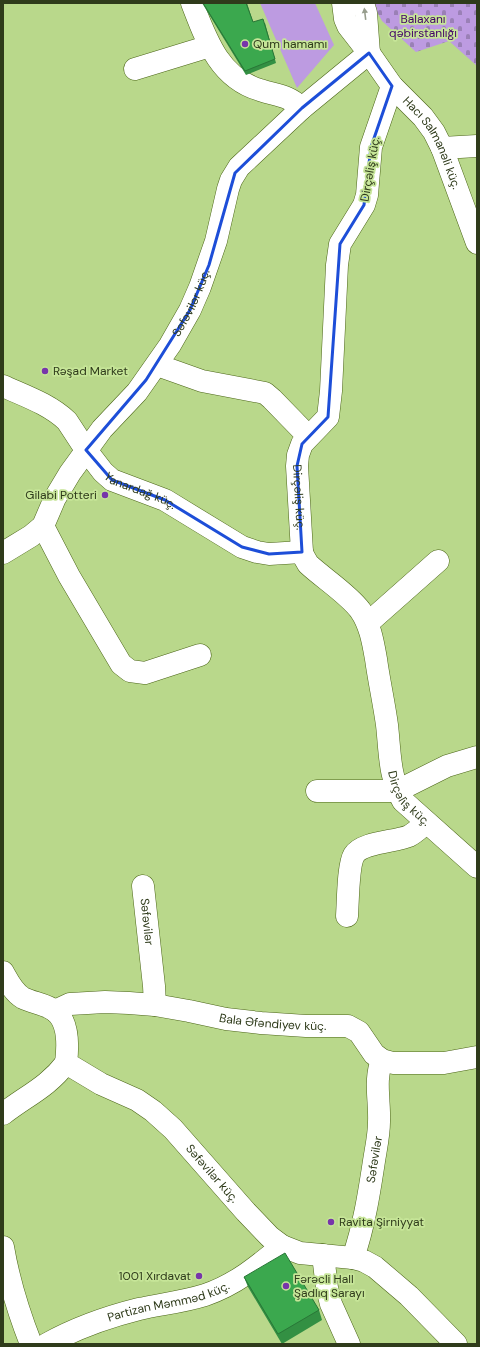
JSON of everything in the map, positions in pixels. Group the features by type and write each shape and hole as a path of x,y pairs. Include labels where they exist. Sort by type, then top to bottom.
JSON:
{"street":[{"path":"192,3 210,46 227,71 239,81 260,90 288,98 302,108"},
{"name":"Hacı Salmanəli küç.","path":"343,3 345,20 348,26 370,53 392,86 423,117 434,132 442,148 477,243"},
{"path":"363,3 365,8 370,53"},
{"path":"135,69 210,46"},
{"name":"Səfəvilər küç.","path":"3,553 31,536 43,526 62,486 86,450 137,392 170,345 190,310 200,287 216,241 228,189 235,173 247,159 302,108 370,53"},
{"name":"Dirçəliş küç.","path":"392,86 371,147 367,195 364,205 340,244 337,265 332,391 328,417 320,427 308,436 302,444 298,455 302,552 308,564 351,600 360,610 368,623 387,723 393,778 403,801 477,867"},
{"path":"442,148 477,146"},
{"path":"157,365 209,383 265,393 272,398 308,436"},
{"name":"Yanardağ küç.","path":"3,386 60,414 67,421 86,450 103,472 112,480 166,500 242,547 269,554 302,552"},
{"path":"43,526 69,576 121,664 130,671 145,673 200,655"},
{"path":"368,623 438,561"},
{"path":"317,791 398,791 447,766 477,757"},
{"path":"347,916 351,864 355,854 366,846 399,840 410,835 426,823"},
{"name":"Səfəvilər","path":"143,886 155,1005"},
{"path":"3,972 8,982 23,998 55,1011 61,1019 64,1027 67,1053 66,1063 59,1073 46,1085 3,1114"},
{"name":"Bala Əfəndiyev küç.","path":"55,1011 70,1004 129,1003 155,1005 226,1020 306,1026 348,1026 359,1032 374,1054 382,1060"},
{"path":"382,1060 393,1063 444,1062 477,1057"},
{"name":"Səfəvilər","path":"353,1258 360,1236 368,1199 379,1122 378,1083 379,1068 382,1060"},
{"name":"Səfəvilər küç.","path":"66,1063 101,1084 137,1100 153,1111 173,1129 246,1212 270,1237 282,1246 300,1253 353,1258 364,1261 409,1296 456,1344"},
{"name":"Partizan Məmməd küç.","path":"47,1344 82,1326 139,1309 179,1302 206,1295 237,1280 253,1270 282,1246"},
{"path":"3,1247 13,1294 31,1344"},
{"path":"323,1255 327,1288 349,1344"}],"highlighted area":[{"path":"369,53 392,86 371,147 364,205 340,244 328,417 302,444 297,466 302,552 269,554 242,547 165,500 112,480 86,450 146,380 190,310 209,265 235,173 302,108"}],"green space":[{"path":"260,3 315,3 334,45 297,88"},
{"name":"Balaxanı qəbirstanlığı","path":"372,3 477,3 477,66 449,41 416,52 382,21"}],"building":[{"path":"203,3 246,3 253,22 263,19 275,59 245,71"},
{"path":"285,1253 319,1310 278,1334 244,1277"}],"place":[{"name":"Qum hamamı","path":"245,44"},
{"name":"Rəşad Market","path":"45,371"},
{"name":"Gilabi Potteri","path":"105,495"},
{"name":"Ravita Şirniyyat","path":"331,1222"},
{"name":"1001 Xırdavat","path":"199,1276"},
{"name":"Fərəcli Hall Şadlıq Sarayı","path":"286,1286"}]}
